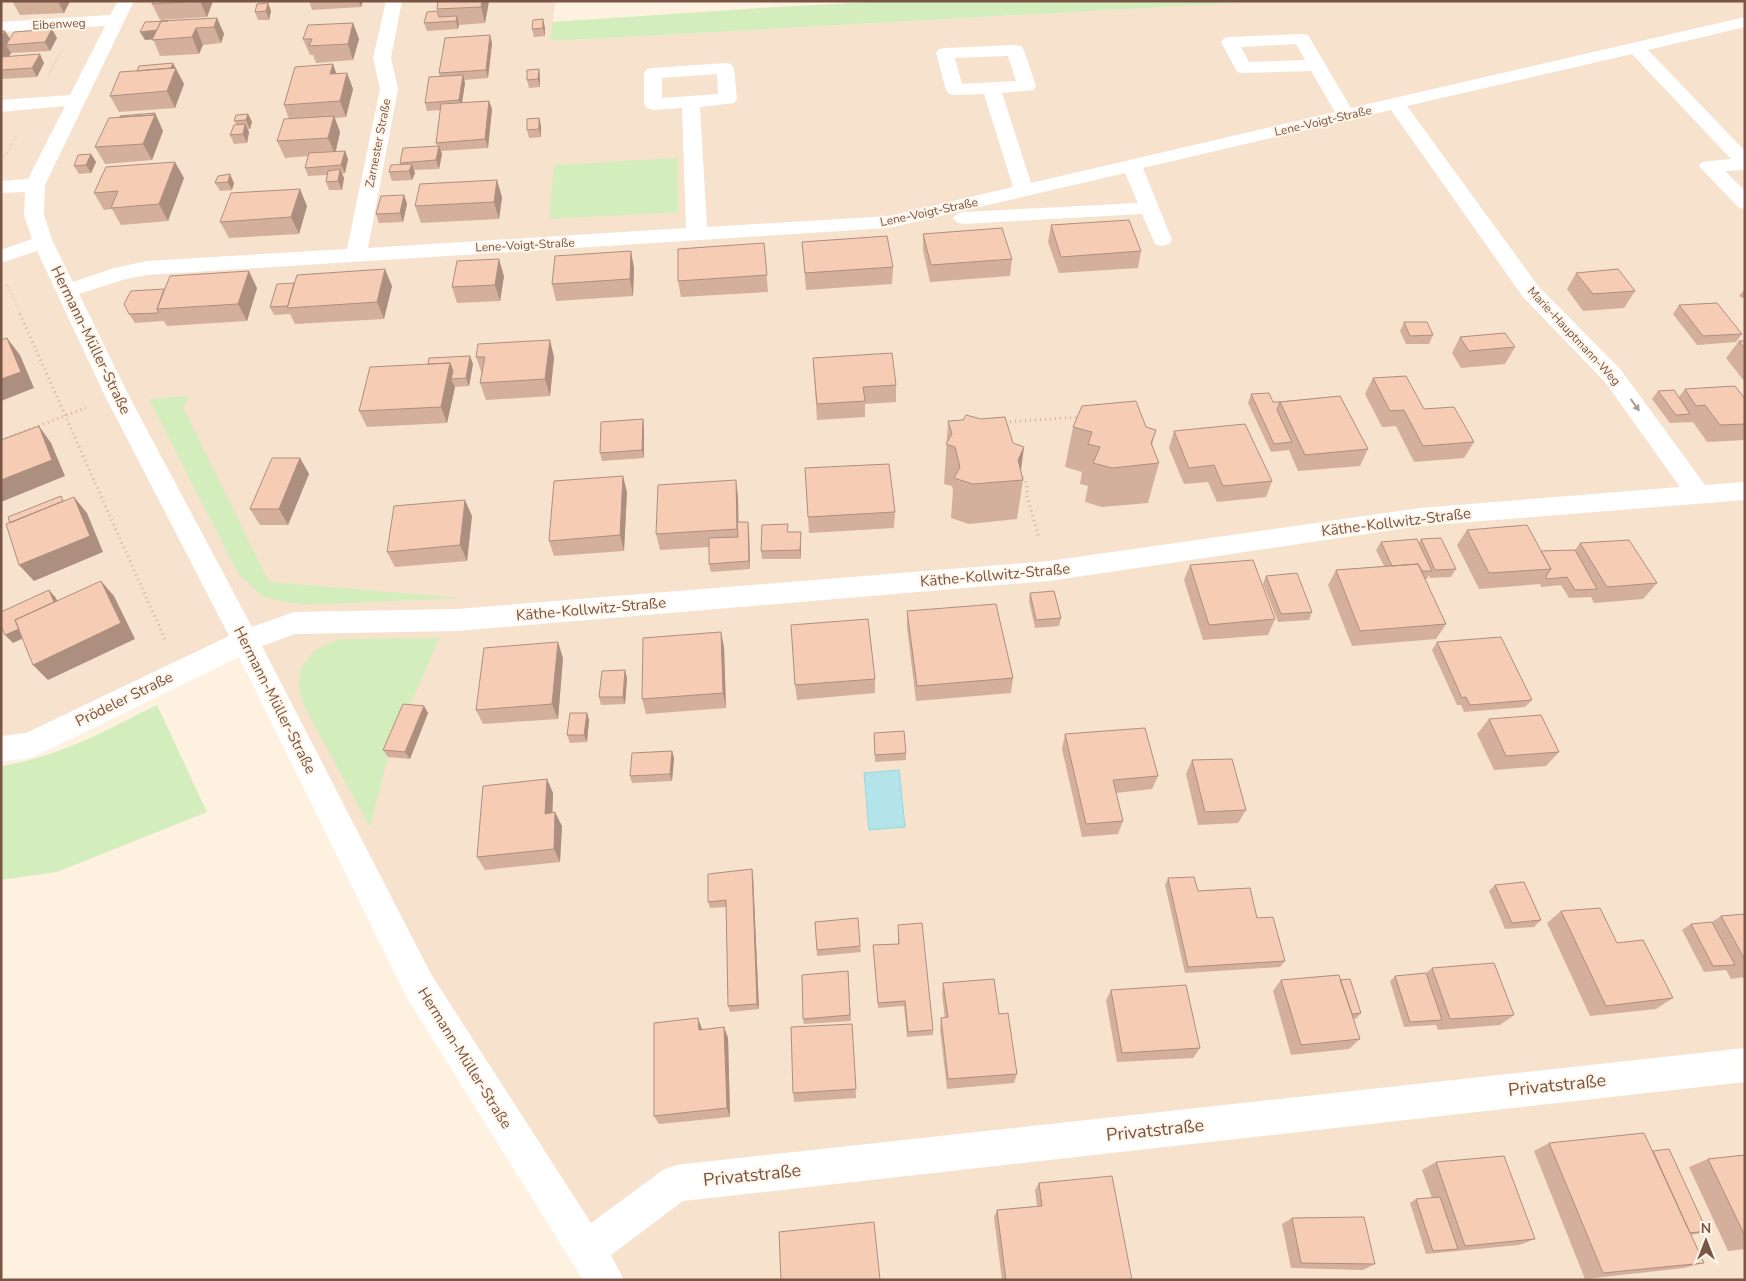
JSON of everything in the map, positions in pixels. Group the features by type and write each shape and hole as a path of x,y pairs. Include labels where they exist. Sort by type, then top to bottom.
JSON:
{"street":[{"name":"Hermann-Müller-Straße","path":"126,1 34,185 34,215 43,242 117,396 245,641 419,986 605,1280"},
{"name":"Zarnester Straße","path":"356,255 389,89 382,58 394,1"},
{"name":"Eibenweg","path":"1,27 117,20"},
{"name":"Lene-Voigt-Straße","path":"66,291 122,273 147,268 889,222 1745,22"},
{"path":"1636,47 1745,163"},
{"path":"1316,66 1346,116"},
{"path":"992,88 1024,190"},
{"path":"1,106 77,100"},
{"path":"691,102 697,235"},
{"name":"Marie-Hauptmann-Weg","path":"1396,104 1531,292 1613,376 1699,494"},
{"path":"1745,163 1709,166 1745,203"},
{"path":"1132,165 1162,240"},
{"path":"1,187 34,185"},
{"path":"889,222 1150,208"},
{"path":"1,257 43,242"},
{"name":"Käthe-Kollwitz-Straße","path":"245,641 294,622 457,620 1049,571 1420,517 1745,491"},
{"name":"Prödeler Straße","path":"1,749 30,745 245,641"},
{"name":"Privatstraße","path":"586,1250 676,1183 1745,1065"}],"path":[{"path":"5,282 179,672"},
{"path":"1,440 117,396"},
{"path":"1007,429 1005,421 1086,416"},
{"path":"1018,471 1027,484 1027,496 1049,571"}],"shaded area":[{"path":"1,1 555,1 551,41 1267,1 1745,1 1745,1280 605,1280 419,986 245,641 1,749"}],"green space":[{"path":"893,1 1271,1 551,41 552,22"},
{"path":"678,158 678,212 549,219 554,165"},
{"path":"190,396 183,407 269,582 461,598 303,605 263,597 237,572 149,399"},
{"path":"439,638 388,757 370,827 305,708 298,686 302,667 315,650 339,639"},
{"path":"157,705 207,812 57,872 1,880 1,766 42,757 62,750"}],"water":[{"path":"899,770 905,827 869,830 864,773"}],"building":[{"path":"153,1 197,1 152,4"},
{"path":"438,1 482,1 481,7 437,9"},
{"path":"268,3 266,11 255,12 257,4"},
{"path":"437,11 439,17 457,16 456,21 424,23 427,12"},
{"path":"217,18 214,27 196,28 192,37 152,40 161,21"},
{"path":"543,19 543,28 532,29 533,20"},
{"path":"161,21 157,30 140,32 145,22"},
{"path":"353,23 348,44 309,46 312,39 303,39 308,25"},
{"path":"52,29 45,42 6,45 14,32"},
{"path":"490,35 486,70 439,73 445,38"},
{"path":"40,54 32,68 1,70 1,57"},
{"path":"173,63 171,68 137,71 139,66"},
{"path":"333,64 330,74 347,73 340,101 284,105 295,67"},
{"path":"176,68 167,91 110,96 120,72"},
{"path":"539,69 538,79 527,80 527,70"},
{"path":"463,75 459,100 425,103 429,77"},
{"path":"489,101 485,139 436,143 441,104"},
{"path":"155,113 154,115 120,117 120,116"},
{"path":"248,114 246,120 234,121 236,115"},
{"path":"155,115 143,144 95,147 109,118"},
{"path":"334,116 328,138 277,141 284,119"},
{"path":"539,118 539,129 527,130 527,119"},
{"path":"245,124 243,134 230,135 234,125"},
{"path":"439,146 436,160 400,163 403,148"},
{"path":"345,151 341,165 305,168 309,153"},
{"path":"91,154 86,165 74,166 78,155"},
{"path":"175,162 159,204 111,208 118,191 94,193 106,167"},
{"path":"412,164 409,171 389,172 391,165"},
{"path":"340,169 338,181 326,182 328,171"},
{"path":"230,174 228,182 215,183 218,176"},
{"path":"497,180 494,202 415,206 420,184"},
{"path":"300,189 291,217 220,222 231,193"},
{"path":"404,195 400,213 376,214 381,196"},
{"path":"1129,220 1141,251 1061,257 1051,225"},
{"path":"1002,228 1012,259 931,265 923,234"},
{"path":"887,236 893,267 805,273 802,242"},
{"path":"764,243 767,275 678,281 678,249"},
{"path":"631,251 630,279 552,284 555,256"},
{"path":"499,259 495,285 452,287 457,261"},
{"path":"385,269 377,302 287,308 297,275"},
{"path":"1618,269 1635,291 1593,294 1576,273"},
{"path":"249,271 238,304 157,309 170,276"},
{"path":"294,283 288,306 270,307 277,284"},
{"path":"164,289 157,309 158,313 129,314 124,304 131,291"},
{"path":"1717,303 1742,334 1703,336 1679,305"},
{"path":"1404,322 1427,322 1433,335 1410,336"},
{"path":"1505,333 1515,347 1469,351 1460,337"},
{"path":"7,338 21,372 1,379 1,340"},
{"path":"550,340 545,379 480,383 485,357 476,357 478,344"},
{"path":"1739,341 1745,341 1745,349"},
{"path":"892,353 896,385 863,387 865,401 817,404 813,358"},
{"path":"470,356 466,378 451,379 453,371 450,363 428,364 429,358"},
{"path":"450,363 441,407 359,411 370,367"},
{"path":"1406,376 1424,409 1454,407 1474,442 1423,446 1404,410 1390,411 1373,378"},
{"path":"1735,386 1745,399 1745,424 1720,425 1705,405 1696,406 1685,389"},
{"path":"1674,390 1690,414 1676,415 1658,391"},
{"path":"1269,393 1273,402 1280,402 1277,410 1292,442 1274,444 1251,394"},
{"path":"1340,396 1368,449 1305,455 1280,402"},
{"path":"1136,401 1146,427 1156,430 1151,443 1159,463 1112,468 1093,463 1100,447 1088,444 1092,432 1073,427 1082,406"},
{"path":"966,415 981,419 1005,417 1013,443 1024,447 1018,460 1023,480 973,484 954,478 960,467 955,447 946,444 952,434 948,421 963,420"},
{"path":"643,419 642,450 600,453 601,422"},
{"path":"1245,424 1272,481 1223,486 1214,465 1189,468 1174,431"},
{"path":"39,426 52,460 1,480 1,440"},
{"path":"272,458 300,458 279,509 250,509"},
{"path":"889,464 895,512 808,517 805,468"},
{"path":"623,476 620,535 549,541 554,481"},
{"path":"736,480 737,529 656,534 658,485"},
{"path":"61,496 63,501 10,523 8,517"},
{"path":"74,497 90,536 19,565 6,524"},
{"path":"465,500 460,545 387,552 394,506"},
{"path":"737,522 748,522 749,561 709,564 709,538 738,537"},
{"path":"788,524 787,532 801,532 800,550 761,551 762,525"},
{"path":"1527,525 1551,569 1489,573 1467,530"},
{"path":"1441,538 1456,569 1435,570 1421,539"},
{"path":"1417,539 1432,571 1422,571 1418,564 1392,566 1381,542"},
{"path":"1629,540 1657,583 1607,587 1580,543"},
{"path":"1575,550 1597,589 1575,590 1567,577 1547,579 1546,576 1551,569 1541,551"},
{"path":"1253,560 1275,619 1209,625 1190,565"},
{"path":"1418,564 1446,624 1360,631 1336,570"},
{"path":"1297,573 1312,612 1281,614 1266,576"},
{"path":"101,581 121,623 33,665 15,620"},
{"path":"49,590 54,602 15,620 19,629 5,635 1,625 1,612"},
{"path":"1054,591 1061,618 1036,620 1030,593"},
{"path":"996,604 1013,678 917,686 907,611"},
{"path":"868,619 875,679 795,685 791,625"},
{"path":"721,632 723,693 642,699 643,638"},
{"path":"1501,637 1532,700 1470,705 1466,697 1462,698 1437,642"},
{"path":"558,642 552,704 476,710 484,648"},
{"path":"625,670 623,697 599,697 602,671"},
{"path":"403,704 424,706 405,752 383,750"},
{"path":"570,713 587,713 584,735 567,735"},
{"path":"1541,715 1559,752 1506,756 1489,719"},
{"path":"1145,728 1158,776 1113,780 1123,821 1086,824 1065,734"},
{"path":"904,731 906,753 875,755 874,733"},
{"path":"672,751 670,774 630,776 632,753"},
{"path":"1232,759 1246,810 1205,812 1192,760"},
{"path":"547,779 545,814 555,812 554,849 477,857 483,786"},
{"path":"752,869 757,1004 728,1006 726,900 708,902 708,874"},
{"path":"1194,877 1198,891 1250,888 1257,918 1273,917 1285,961 1188,967 1168,878"},
{"path":"1524,882 1541,920 1512,923 1495,885"},
{"path":"1600,908 1617,943 1643,940 1673,998 1606,1006 1561,911"},
{"path":"1745,914 1745,960 1721,916"},
{"path":"858,918 860,946 817,950 815,922"},
{"path":"1712,922 1735,965 1713,966 1691,924"},
{"path":"922,923 933,1030 908,1032 905,1001 878,1003 873,945 899,944 898,925"},
{"path":"1494,963 1514,1015 1450,1019 1432,968"},
{"path":"848,971 850,1015 803,1019 802,975"},
{"path":"1426,973 1442,1020 1410,1022 1395,976"},
{"path":"1339,975 1360,1039 1301,1045 1281,980"},
{"path":"994,979 999,1014 1008,1013 1017,1074 948,1079 941,1018 948,1017 943,983"},
{"path":"1350,979 1361,1013 1352,1014 1340,980"},
{"path":"1186,985 1200,1048 1122,1053 1111,990"},
{"path":"698,1018 699,1030 724,1027 727,1108 654,1116 654,1023"},
{"path":"852,1024 856,1089 793,1093 791,1027"},
{"path":"1644,1133 1704,1263 1603,1273 1549,1143"},
{"path":"1669,1149 1707,1231 1690,1233 1653,1151"},
{"path":"1745,1155 1745,1236 1708,1159"},
{"path":"1504,1156 1535,1239 1465,1246 1436,1162"},
{"path":"1112,1176 1132,1280 1006,1280 997,1210 1042,1206 1039,1183"},
{"path":"1440,1197 1458,1249 1433,1251 1416,1199"},
{"path":"1364,1217 1375,1264 1301,1263 1292,1218"},
{"path":"874,1222 880,1280 781,1280 779,1232"}]}
